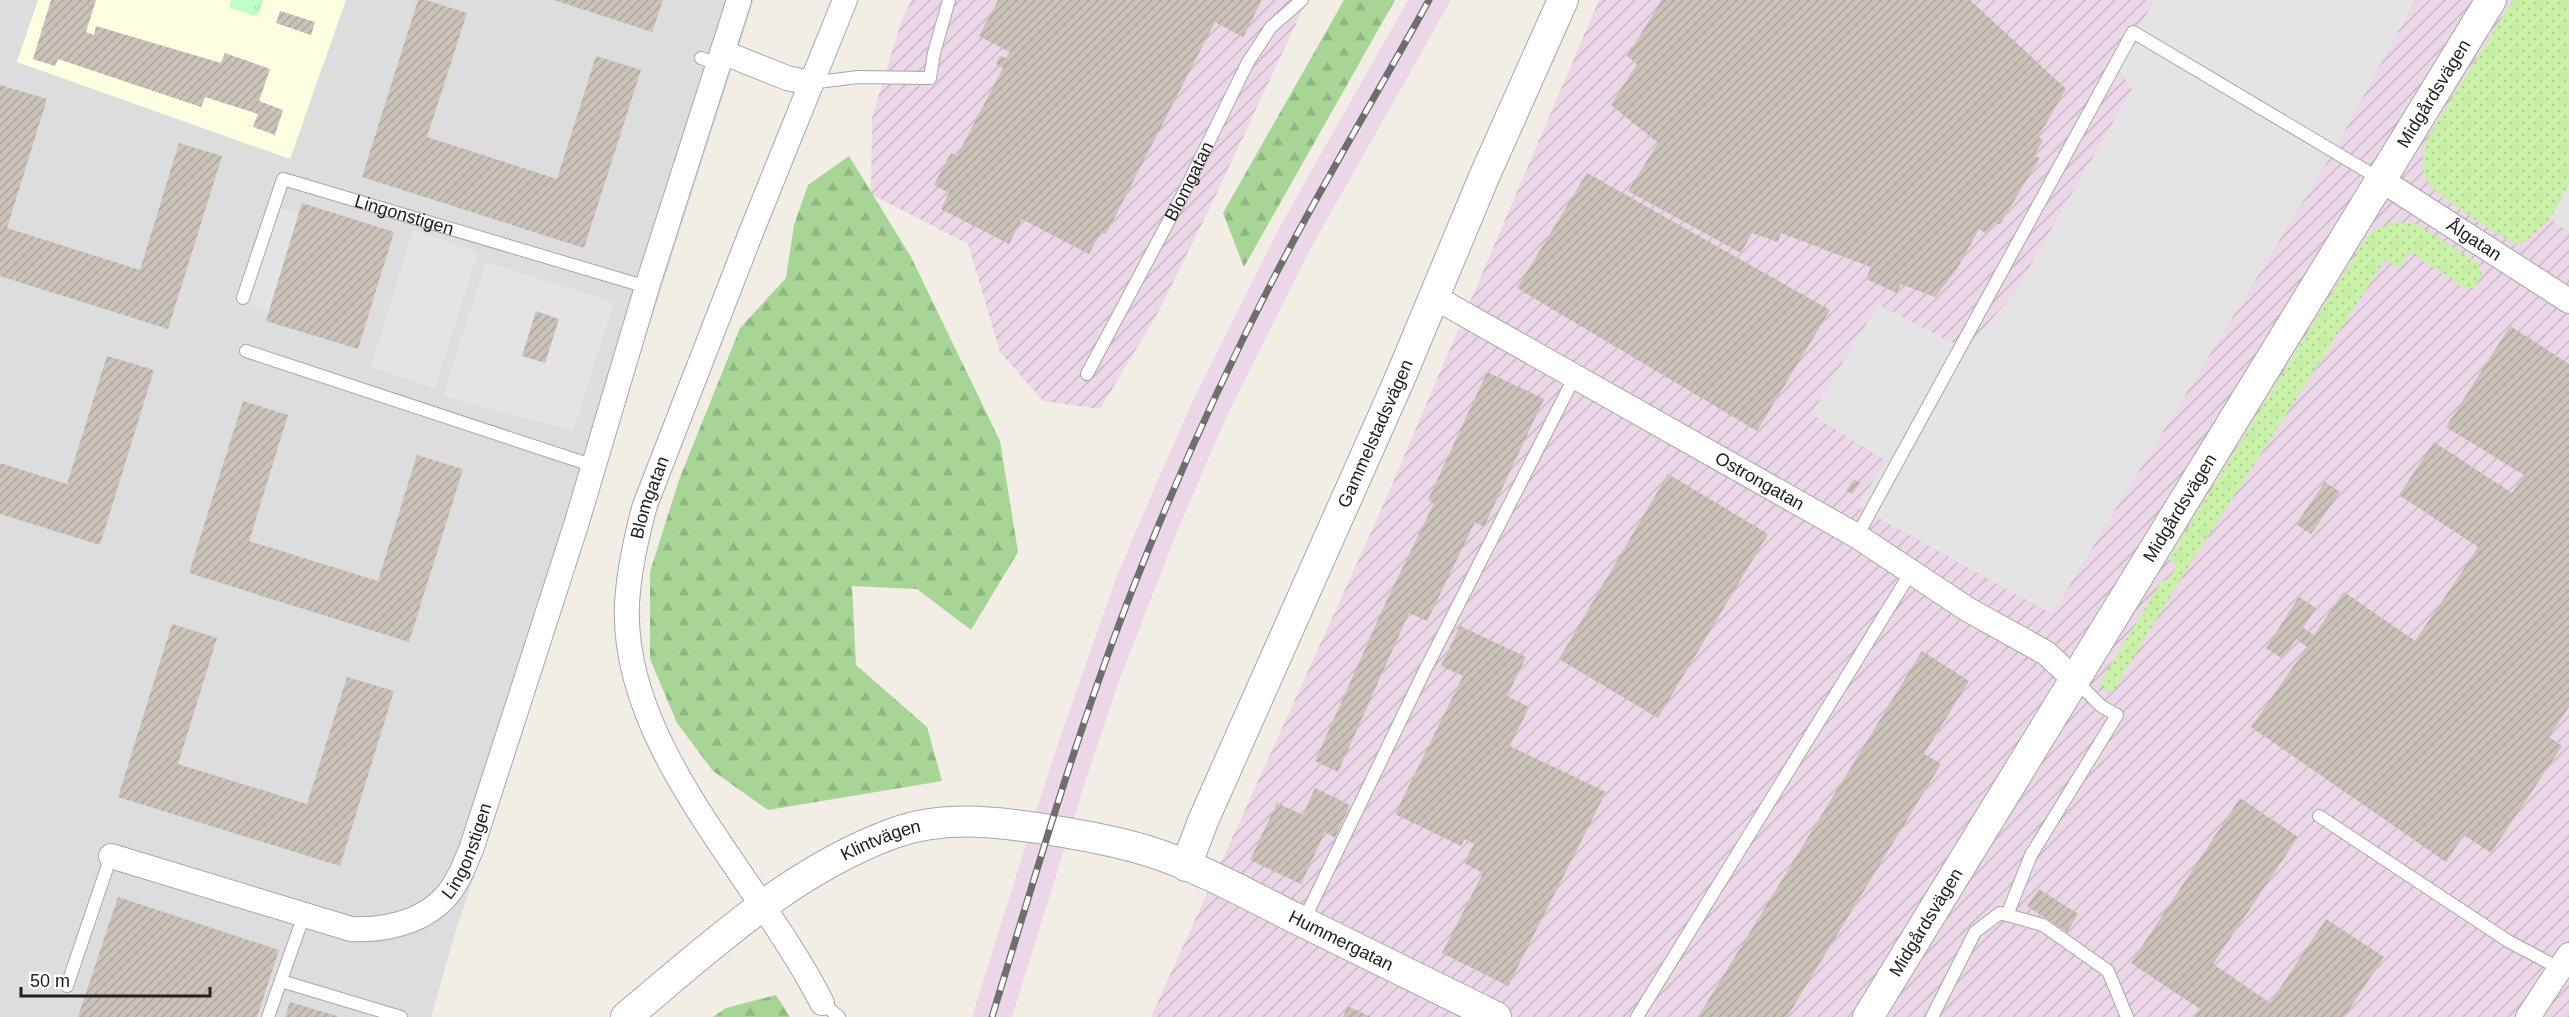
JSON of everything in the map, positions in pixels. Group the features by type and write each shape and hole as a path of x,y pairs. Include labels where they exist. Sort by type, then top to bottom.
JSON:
{"street":[{"name":"Lingonstigen","path":"111,856 351,929 389,928 423,914 447,894 457,882 471,850 594,466 714,58 739,0"},
{"name":"Blomgatan","path":"828,1012 803,966 763,904 682,786 659,741 642,699 633,665 627,605 636,539 645,505 810,83 845,0"},
{"name":"Gammelstadsvägen","path":"1186,866 1203,821 1396,387 1484,177 1563,0"},
{"name":"Midgårdsvägen","path":"1868,1017 2491,0"},
{"path":"714,58 810,83"},
{"name":"Ålgatan","path":"2380,179 2569,301"},
{"name":"Ostrongatan","path":"1434,297 1857,536 1967,609 2046,653 2074,679"},
{"name":"Klintvägen","path":"626,1017 763,904 808,873 869,843 918,826 952,821 1013,824 1103,840 1149,852 1186,866"},
{"name":"Hummergatan","path":"1186,866 1496,1017"},
{"path":"2528,1017 2564,961"}],"lane":[{"path":"810,83 858,77 930,78 934,53 949,0"},
{"name":"Blomgatan","path":"1087,374 1181,198 1248,62 1271,27 1302,0"},
{"path":"1857,536 2133,32 2380,179"},
{"name":"Lingonstigen","path":"243,298 283,179 647,287"},
{"path":"246,351 594,466"},
{"path":"1303,922 1423,674 1575,376"},
{"path":"1637,1017 1911,572"},
{"path":"2007,915 2031,855 2117,715 2101,705 2074,679"},
{"path":"2319,816 2499,935 2564,961"},
{"path":"67,986 111,856"},
{"path":"1932,1017 1975,932 2000,913 2043,925 2108,971 2127,1017"},
{"path":"268,1017 304,915"},
{"path":"281,981 401,1017"}],"shaded area":[{"path":"0,0 754,0 605,464 518,748 456,930 431,1017 0,1017"},
{"path":"38,0 346,0 290,159 17,62"},
{"path":"912,0 1307,0 1208,212 1155,318 1100,409 1043,401 1000,352 968,244 871,194 872,117 902,19"},
{"path":"1408,0 1451,0 1311,248 1226,418 1177,532 1120,678 1012,1017 972,1017 1052,761 1115,581 1142,517 1192,402 1278,230"},
{"path":"1599,0 2569,0 2569,1017 1151,1017 1381,510"},
{"path":"2155,0 2415,0 2335,149 2052,614 1857,506 1886,461 1811,414 1878,305 1965,349 2014,294 2132,89 2116,66"},
{"path":"2569,184 2569,232 2550,219"},
{"path":"268,204 299,213 268,313 235,300"},
{"path":"413,230 478,252 435,388 371,367"},
{"path":"486,262 614,302 573,431 443,396"}],"green space":[{"path":"231,0 263,0 257,17 229,7"},
{"path":"1344,0 1395,0 1244,267 1223,213"},
{"path":"2513,0 2569,0 2569,184 2550,219 2526,241 2517,244 2476,220 2438,192 2425,176 2423,165 2424,149 2430,134"},
{"path":"849,156 911,257 1000,441 1018,552 971,630 917,589 852,586 856,665 927,727 942,781 768,810 713,771 677,723 650,659 650,572 679,480 740,328 786,278 794,225 808,185"},
{"path":"2392,222 2416,224 2477,262 2482,275 2474,288 2466,289 2410,252 2400,268 2385,260 2175,588 2116,687 2109,693 2099,684 2163,579 2168,581 2177,566 2169,560 2170,557 2362,244 2370,233"},
{"path":"776,995 790,1017 713,1017 726,1008"}],"building":[{"path":"51,0 96,0 86,32 94,35 96,26 221,63 225,53 270,69 259,101 283,110 275,135 253,127 258,114 205,97 201,107 58,59 55,66 33,59"},
{"path":"418,0 426,0 467,13 427,137 557,179 596,56 641,70 584,248 362,177"},
{"path":"554,0 663,0 652,32"},
{"path":"998,0 1262,0 1243,37 1215,22 1106,234 1101,231 1089,254 1022,219 1009,244 941,209 949,193 934,185 951,153 957,156 1003,68 996,64 1000,56 1006,58 1010,52 979,36"},
{"path":"1662,0 1970,0 2066,89 2038,137 2043,140 2034,156 2040,158 2000,224 1994,223 1987,234 1979,229 1957,269 1935,297 1901,284 1897,293 1866,279 1871,267 1781,233 1778,242 1752,233 1741,253 1628,191 1658,143 1611,105 1637,64 1627,56"},
{"path":"280,11 315,22 311,35 276,23"},
{"path":"0,85 47,99 7,228 140,270 179,143 222,156 168,329 0,276"},
{"path":"1587,173 1830,310 1757,431 1517,288"},
{"path":"302,203 394,232 358,349 266,321"},
{"path":"536,311 559,319 545,363 522,356"},
{"path":"2510,326 2569,364 2569,707 2549,737 2562,746 2491,853 2464,835 2446,862 2251,727 2307,647 2296,639 2283,659 2266,648 2299,597 2316,608 2303,628 2314,635 2344,592 2415,641 2478,547 2399,495 2434,442 2512,493 2524,475 2446,427"},
{"path":"107,356 154,370 100,545 0,514 0,463 67,484"},
{"path":"1487,372 1544,399 1484,527 1475,522 1427,621 1409,613 1338,772 1315,761 1386,602 1434,503 1428,500"},
{"path":"243,401 288,415 249,541 378,581 417,455 463,469 409,642 189,573"},
{"path":"1668,474 1768,534 1658,718 1559,659"},
{"path":"1854,479 1860,483 1852,494 1846,491"},
{"path":"2325,482 2340,492 2311,534 2296,524"},
{"path":"172,624 217,638 178,764 307,804 347,677 394,691 340,866 118,797"},
{"path":"1460,626 1526,657 1507,696 1529,707 1510,746 1606,792 1508,986 1442,953 1483,873 1464,863 1474,844 1464,839 1461,846 1395,814 1463,676 1441,666"},
{"path":"1922,651 1969,681 1924,754 1941,764 1787,1017 1698,1017"},
{"path":"1315,788 1350,805 1335,838 1325,832 1301,884 1250,860 1277,803 1303,815"},
{"path":"2240,798 2298,837 2213,964 2270,1003 2326,919 2384,957 2344,1017 2195,1017 2200,1009 2131,963"},
{"path":"2039,889 2078,914 2067,932 2027,906"},
{"path":"118,897 279,950 257,1017 78,1017"},
{"path":"290,1002 337,1016 337,1017 285,1017"},
{"path":"1348,1006 1371,1017 1343,1017"}],"railway":[{"path":"992,1017 1058,801 1094,694 1133,588 1170,499 1229,367 1272,281 1429,0"}]}
